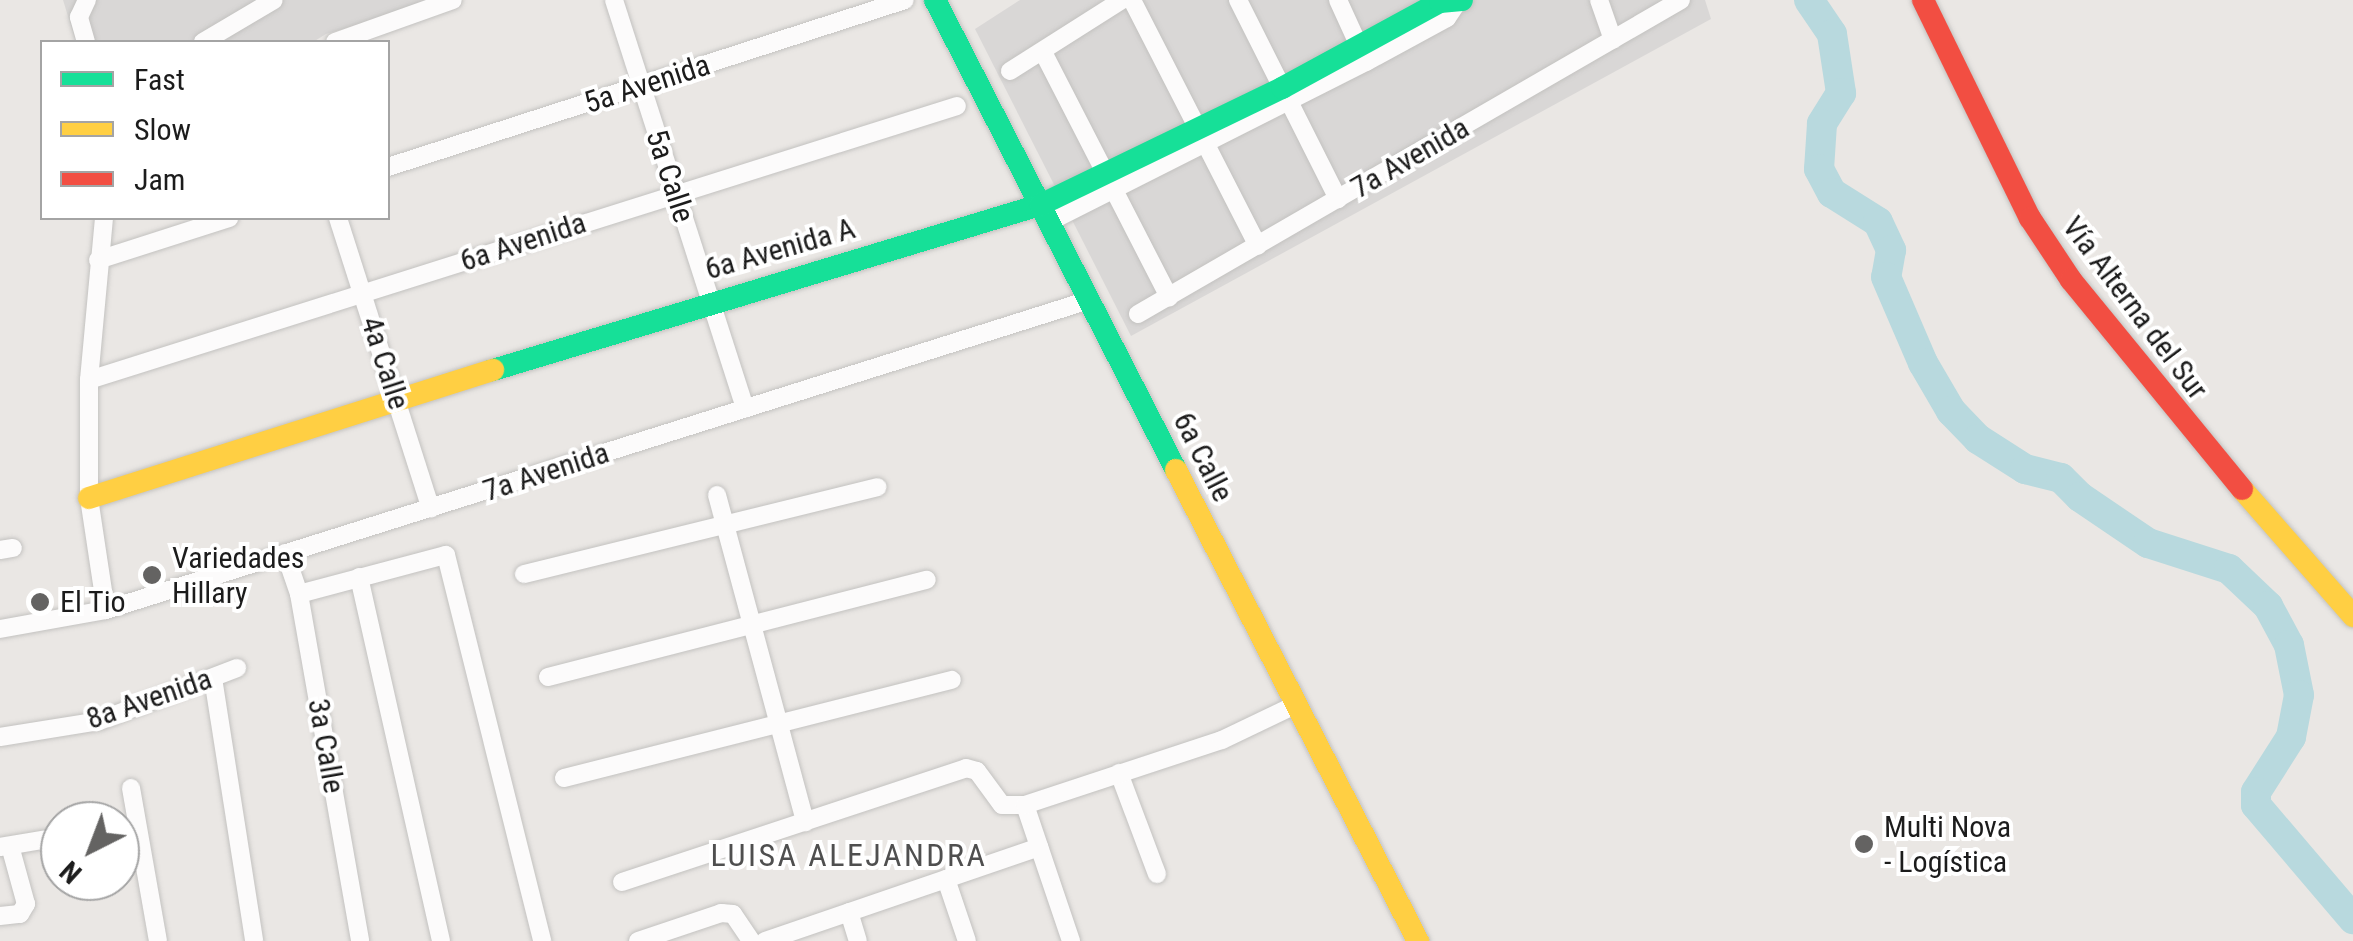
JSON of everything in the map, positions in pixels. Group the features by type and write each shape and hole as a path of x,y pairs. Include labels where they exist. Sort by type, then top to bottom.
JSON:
{"main road":[{"name":"6a Calle","path":"935,0 1418,941"},
{"name":"Vía Alterna del Sur","path":"1923,0 2030,218 2071,280 2183,422 2353,616"},
{"name":"Vía Alterna del Sur","path":"1944,0 2028,176 2082,262 2179,392 2348,580"},
{"name":"6a Avenida A","path":"90,498 710,301 1044,214 1363,54 1449,4"}],"street":[{"path":"206,40 274,0"},
{"path":"341,40 453,0"},
{"name":"5a Calle","path":"614,0 745,409"},
{"name":"5a Avenida","path":"390,166 905,0"},
{"path":"1010,72 1122,0"},
{"path":"1132,0 1258,246"},
{"path":"1238,0 1338,199"},
{"path":"1338,0 1363,54"},
{"path":"1598,0 1613,40"},
{"name":"7a Avenida","path":"1138,314 1681,0"},
{"path":"84,4 86,40"},
{"path":"1044,52 1170,297"},
{"name":"6a Avenida","path":"89,380 957,106"},
{"path":"104,220 89,380 90,498 106,610"},
{"path":"98,260 223,220"},
{"name":"4a Calle","path":"339,220 431,509"},
{"name":"7a Avenida","path":"0,629 106,610 1089,300"},
{"path":"524,574 876,487"},
{"path":"716,495 805,822"},
{"name":"3a Calle","path":"285,554 298,594 360,941"},
{"path":"298,594 446,555 453,566 542,941"},
{"path":"359,577 442,941"},
{"path":"548,677 927,580"},
{"name":"8a Avenida","path":"0,737 100,721 237,668"},
{"path":"213,678 254,941"},
{"path":"564,778 952,680"},
{"path":"622,882 966,768 977,771 1002,805 1025,805 1222,740 1295,705"},
{"path":"1119,773 1157,874"},
{"path":"130,801 131,788"},
{"path":"1025,805 1072,941"},
{"path":"0,916 20,914 26,904 5,846 40,840"},
{"path":"764,941 1039,847"},
{"path":"140,872 158,941"},
{"path":"946,879 967,941"},
{"path":"849,912 858,941"},
{"path":"638,941 721,913 733,914 751,941"}],"shaded area":[{"path":"63,0 441,0 316,40 75,40"},
{"path":"1020,0 1705,0 1711,19 1131,336 975,29"}],"waterway":[{"path":"1809,0 1832,34 1841,93 1822,124 1819,169 1832,193 1878,222 1891,250 1886,277 1923,363 1951,411 1978,439 2025,469 2061,478 2080,497 2148,543 2229,569 2268,606 2289,645 2299,695 2291,737 2256,792 2256,805 2353,919"}],"traffic: fast":[{"path":"935,0 1176,470"},
{"path":"493,370 1040,205 1282,88 1440,2 1462,0"}],"traffic: slow":[{"path":"89,498 493,370"},
{"path":"1176,470 1418,941"},
{"path":"2242,489 2353,616"}],"traffic: jam":[{"path":"1923,0 2030,218 2071,280 2242,489"}],"place":[{"name":"Variedades Hillary","path":"152,575"},
{"name":"El Tio","path":"40,602"},
{"name":"Multi Nova - Logística","path":"1864,844"}],"district":[{"name":"LUISA ALEJANDRA","path":"849,855"}]}
